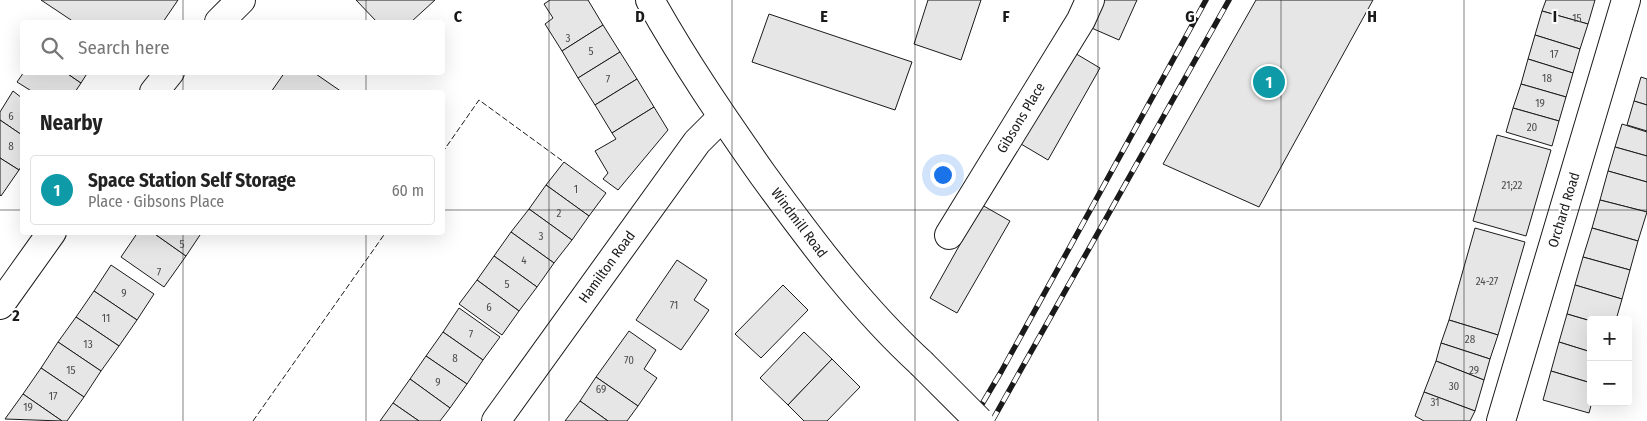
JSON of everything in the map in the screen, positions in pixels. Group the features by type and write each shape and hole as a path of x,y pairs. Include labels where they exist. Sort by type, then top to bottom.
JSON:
{"street":[{"path":"221,20 242,0"},
{"name":"Windmill Road","path":"650,0 680,52 722,117 815,247 881,322 979,421"},
{"name":"Gibsons Place","path":"949,235 1081,20 1090,0"},
{"name":"Orchard Road","path":"1502,421 1626,0"},
{"path":"156,90 168,75"},
{"name":"Hamilton Road","path":"496,421 697,142 722,117"},
{"path":"0,305 50,235"}],"building":[{"path":"41,0 178,0 164,20 71,20"},
{"path":"356,0 435,0 413,20 375,20"},
{"path":"550,0 588,0 603,25 562,51 545,24 553,18 544,4"},
{"path":"928,0 981,0 961,60 914,44"},
{"path":"1099,0 1137,0 1119,40 1087,26"},
{"path":"1256,0 1373,0 1259,207 1163,164"},
{"path":"1546,0 1595,0 1588,24 1542,11"},
{"path":"1542,11 1588,24 1580,49 1535,35"},
{"path":"769,14 912,62 895,110 752,62"},
{"path":"603,25 620,52 578,78 562,51"},
{"path":"1535,35 1580,49 1573,73 1528,59"},
{"path":"620,52 637,79 595,105 578,78"},
{"path":"1073,52 1100,68 1048,160 1021,144"},
{"path":"1528,59 1573,73 1566,97 1521,84"},
{"path":"22,75 69,75 81,83 76,90 30,90 17,82"},
{"path":"69,75 86,75 81,83"},
{"path":"283,75 317,75 339,90 272,90"},
{"path":"1641,77 1647,79 1647,105 1634,101"},
{"path":"637,79 654,107 612,133 595,105"},
{"path":"1521,84 1566,97 1559,121 1513,108"},
{"path":"13,91 20,96 20,134 0,120 0,112"},
{"path":"1634,101 1647,105 1647,131 1627,125"},
{"path":"654,107 668,130 618,190 603,179 608,173 595,151 616,139 612,133"},
{"path":"1513,108 1559,121 1552,146 1506,132"},
{"path":"0,120 20,134 20,168 19,170 0,158"},
{"path":"1622,124 1647,132 1647,156 1615,147"},
{"path":"1497,135 1551,150 1526,236 1473,221"},
{"path":"1615,147 1647,156 1647,182 1608,171"},
{"path":"0,158 19,170 1,196 0,195"},
{"path":"564,162 606,193 589,216 546,185"},
{"path":"1608,171 1647,182 1647,212 1600,200"},
{"path":"546,185 589,216 572,240 529,209"},
{"path":"1600,200 1647,212 1638,241 1592,228"},
{"path":"982,205 1010,221 957,313 930,298"},
{"path":"529,209 572,240 554,263 511,232"},
{"path":"1475,228 1525,242 1498,335 1449,320"},
{"path":"1592,228 1638,241 1630,270 1583,257"},
{"path":"511,232 554,263 537,287 494,256"},
{"path":"136,235 156,235 186,256 164,287 121,257"},
{"path":"156,235 200,235 186,256"},
{"path":"494,256 537,287 519,311 477,280"},
{"path":"1583,257 1630,270 1622,299 1575,285"},
{"path":"677,260 707,280 694,300 709,310 681,350 636,320"},
{"path":"111,265 154,294 137,320 94,291"},
{"path":"477,280 519,311 502,335 459,304"},
{"path":"783,285 808,310 761,358 735,334"},
{"path":"1575,285 1622,299 1617,316 1587,316 1587,320 1567,314"},
{"path":"94,291 137,320 119,346 76,317"},
{"path":"459,308 500,337 483,360 443,332"},
{"path":"1567,314 1587,320 1587,351 1559,342"},
{"path":"76,317 119,346 101,371 58,342"},
{"path":"1449,320 1498,335 1490,359 1441,343"},
{"path":"629,331 656,350 644,369 657,378 638,406 596,377"},
{"path":"443,332 483,360 467,384 426,356"},
{"path":"804,332 832,359 788,405 760,378"},
{"path":"58,342 101,371 84,397 41,368"},
{"path":"1559,342 1587,351 1587,382 1551,371"},
{"path":"1441,343 1490,359 1484,380 1436,361"},
{"path":"426,356 467,384 450,408 410,379"},
{"path":"832,359 860,387 827,421 804,421 788,405"},
{"path":"1436,361 1484,380 1475,411 1424,392"},
{"path":"41,368 84,397 67,421 62,421 23,394"},
{"path":"1551,371 1587,382 1587,406 1591,406 1589,413 1543,400"},
{"path":"596,377 638,406 627,421 608,421 580,401"},
{"path":"410,379 450,408 440,421 419,421 393,403"},
{"path":"1424,392 1475,411 1470,421 1424,421 1415,416"},
{"path":"23,394 62,421 5,419"},
{"path":"580,401 608,421 565,421"},
{"path":"393,403 419,421 380,421"}],"railway":[{"path":"972,421 1001,372 1206,0"},
{"path":"992,421 1229,0"}],"fence":[{"path":"445,149 479,100 564,162"},
{"path":"253,421 384,235"}],"place":[{"name":"Space Station Self Storage","path":"1269,82"}]}
